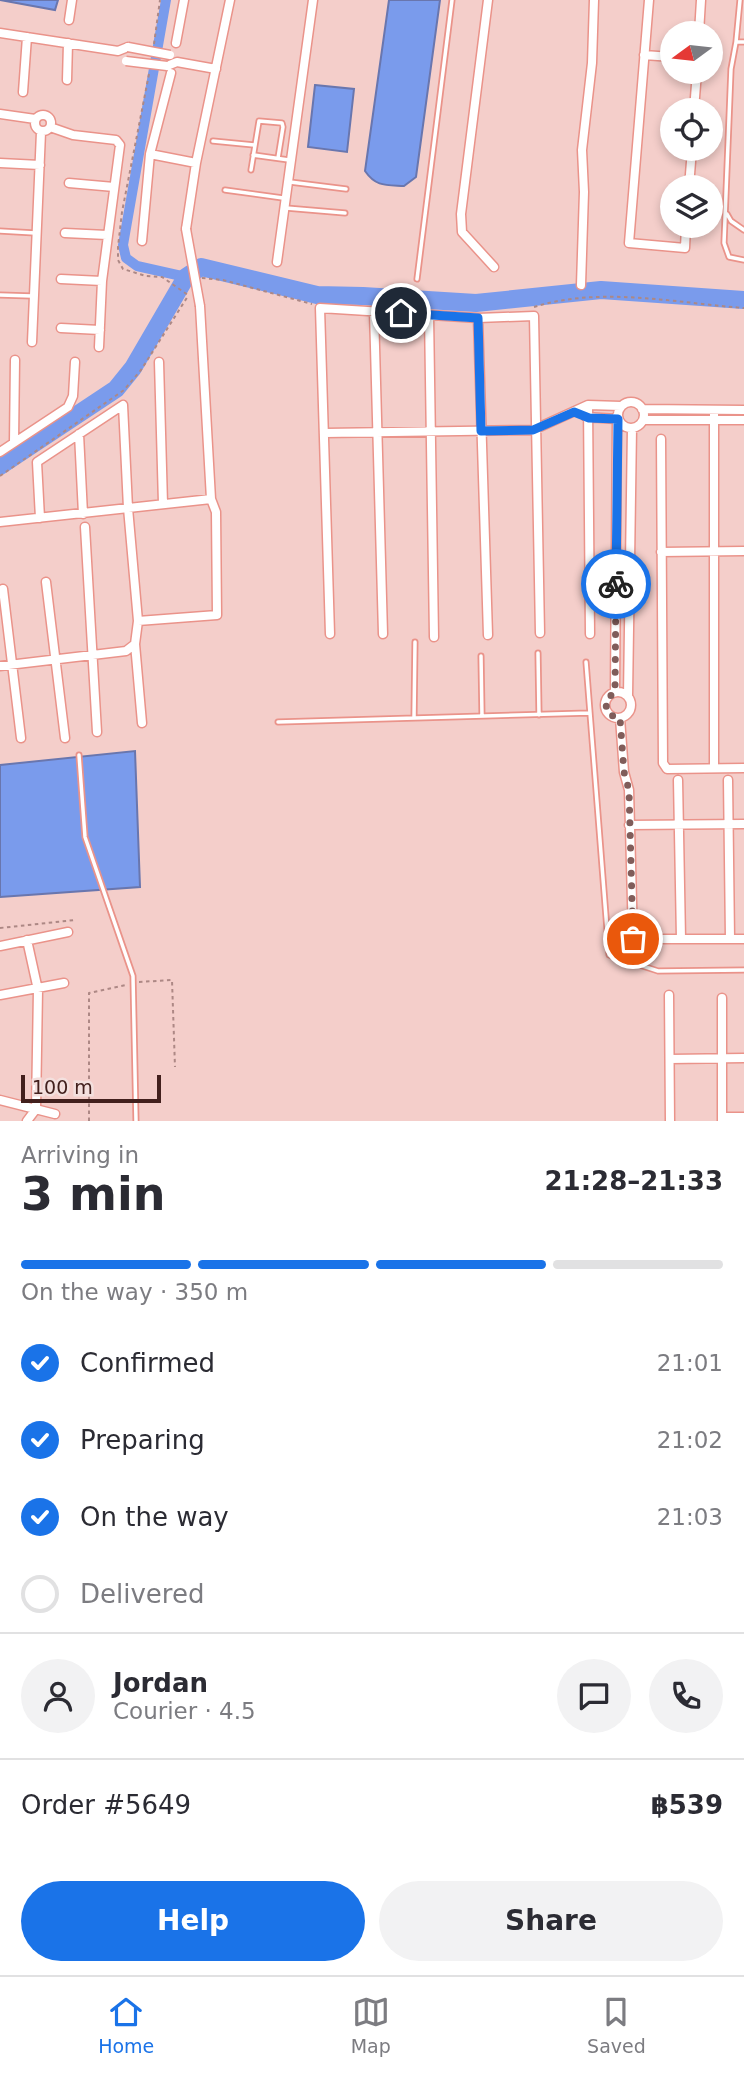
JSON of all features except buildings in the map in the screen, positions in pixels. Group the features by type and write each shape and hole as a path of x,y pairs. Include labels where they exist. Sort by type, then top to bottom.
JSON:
{"street":[{"path":"69,20 72,0"},
{"path":"176,43 184,0"},
{"path":"138,621 217,615 216,512 211,499 200,306 186,229 196,163 230,0"},
{"path":"277,262 313,0"},
{"path":"488,0 461,214 462,232 494,267"},
{"path":"582,285 582,150 592,63 594,0"},
{"path":"649,0 629,243 685,248 685,238"},
{"path":"700,21 701,0"},
{"path":"0,33 118,51 128,47 216,69"},
{"path":"23,92 27,37"},
{"path":"67,80 68,43"},
{"path":"118,51 126,61 169,70"},
{"path":"644,55 660,56"},
{"path":"142,241 150,154 169,70 174,59"},
{"path":"0,114 35,120 45,115 50,120 50,127"},
{"path":"35,120 35,127 41,132"},
{"path":"41,132 50,127 73,135 118,141 121,149 107,235 99,347"},
{"path":"33,342 41,132"},
{"path":"150,154 196,163"},
{"path":"0,163 40,165"},
{"path":"69,183 114,187"},
{"path":"65,233 107,235"},
{"path":"61,279 102,281"},
{"path":"330,634 320,308 478,318 534,316 540,633"},
{"path":"374,312 383,634"},
{"path":"429,315 434,637"},
{"path":"478,318 488,635"},
{"path":"61,328 100,330"},
{"path":"14,442 15,360"},
{"path":"0,452 71,403 75,362"},
{"path":"159,362 163,504"},
{"path":"325,433 535,429 588,405 621,406 627,402 634,402 642,409 744,410"},
{"path":"40,518 37,462 124,405 128,508 138,621 135,644 142,723"},
{"path":"588,405 590,634"},
{"path":"615,692 618,417 621,406"},
{"path":"618,417 622,425 632,428 643,420 642,409"},
{"path":"714,410 714,768"},
{"path":"574,412 589,418 618,417"},
{"path":"643,420 744,420"},
{"path":"628,696 615,692 607,699 606,709 613,717 620,718 631,709 628,696 632,428"},
{"path":"79,434 83,514"},
{"path":"661,439 663,763 667,769 744,768"},
{"path":"0,522 211,499"},
{"path":"85,527 97,732"},
{"path":"616,550 630,551"},
{"path":"661,552 744,551"},
{"path":"46,582 65,738"},
{"path":"3,589 21,738"},
{"path":"0,666 126,651 135,644"},
{"path":"620,718 624,772 629,790 633,939 744,939"},
{"path":"677,780 681,939"},
{"path":"728,780 730,939"},
{"path":"629,825 744,824"},
{"path":"0,946 68,932"},
{"path":"27,940 37,988 36,1109 27,1121"},
{"path":"0,995 64,983"},
{"path":"669,995 670,1121"},
{"path":"722,998 722,1119 744,1117"},
{"path":"670,1059 744,1058"},
{"path":"0,1100 55,1114"}],"lane":[{"path":"417,279 452,0"},
{"path":"740,0 731,69 725,251 729,257 744,260"},
{"path":"736,42 744,42"},
{"path":"251,170 257,123 263,120 280,122 283,127 278,158"},
{"path":"213,141 254,145"},
{"path":"253,155 291,160"},
{"path":"288,182 346,189"},
{"path":"225,190 345,213"},
{"path":"726,212 731,221 744,230"},
{"path":"0,231 37,233"},
{"path":"0,295 34,296"},
{"path":"414,718 415,642"},
{"path":"538,653 540,715"},
{"path":"481,656 482,716"},
{"path":"586,662 608,955 658,971 744,970"},
{"path":"278,722 589,713"},
{"path":"79,755 85,837 133,976 136,1121"}],"path":[{"path":"153,48 160,0"},
{"path":"0,476 124,390 141,370 189,295 162,278 123,269 118,260 122,212 149,73"},
{"path":"197,281 208,277 313,304"},
{"path":"532,307 549,302 612,298 744,307"},
{"path":"0,928 75,920"},
{"path":"89,1121 89,993 133,983 172,980 175,1067"}],"water":[{"path":"0,0 58,0 55,10"},
{"path":"389,0 440,0 416,177 404,186 377,183 365,171"},
{"path":"315,85 354,89 347,152 308,147"},
{"path":"135,751 140,887 0,897 0,765"}],"waterway":[{"path":"166,0 123,245 126,258 137,266 186,277"},
{"path":"0,466 116,389 133,368 186,277 201,267 317,295 476,303 601,290 744,300"}],"way so far":[{"path":"616,584 615,692 607,699 606,709 613,717 620,718 624,772 629,790 633,939"}],"route":[{"path":"401,313 478,318 481,431 533,430 574,412 589,418 618,419 616,584"}]}
